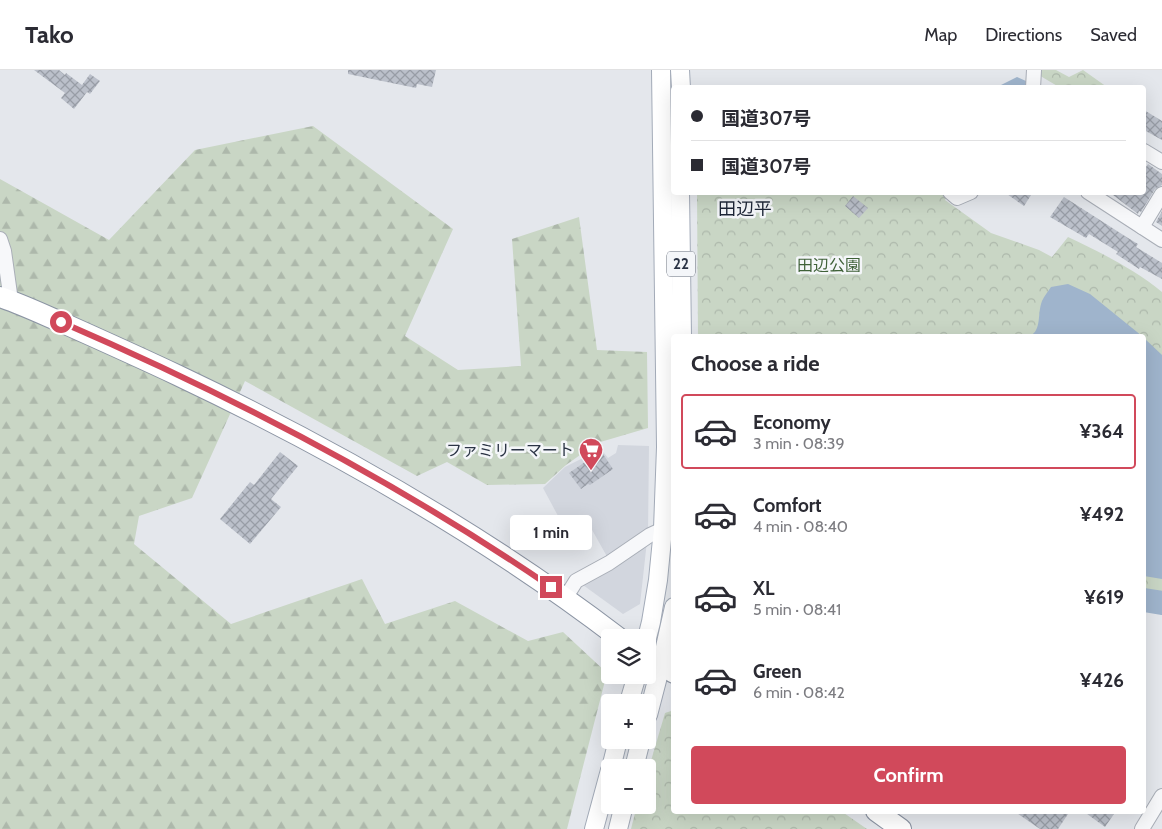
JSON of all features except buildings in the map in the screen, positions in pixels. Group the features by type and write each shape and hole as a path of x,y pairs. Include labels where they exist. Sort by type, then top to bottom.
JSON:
{"highway":[{"path":"6,299 122,349 212,392 324,450 436,514 566,597 607,629"},
{"path":"880,814 901,829"}],"main road":[{"name":"22","path":"649,629 657,588 663,529 666,448 661,70"},
{"path":"680,70 681,85"},
{"name":"22","path":"680,195 682,334"},
{"path":"653,694 671,620"},
{"path":"594,829 601,803"},
{"path":"618,829 622,814"}],"street":[{"path":"1146,152 1162,162"},
{"path":"1142,227 1162,194"},
{"path":"1093,195 1162,240"},
{"path":"0,239 4,252 6,299"},
{"path":"566,597 576,582 609,564 650,535 663,529"},
{"path":"1142,829 1162,796"}],"shaded area":[{"path":"618,445 649,446 648,532 640,604 623,614 583,585 614,569 591,528 571,540 543,488 565,467 601,449 608,458 616,453"}],"green space":[{"path":"1038,70 1056,70 1069,77 1083,70 1104,85 1056,85 1037,74"},
{"path":"313,126 453,229 405,336 458,370 521,366 512,239 579,217 597,350 647,352 648,428 597,443 566,465 545,484 487,485 447,462 417,476 245,381 192,498 139,516 134,544 231,624 362,579 385,624 455,601 528,641 563,632 601,667 601,684 604,684 567,829 0,829 0,179 109,240 195,150"},
{"name":"田辺公園","path":"697,195 948,195 945,200 991,233 1039,250 1052,257 1068,237 1128,268 1162,292 1162,599 1146,596 1146,334 698,334"},
{"path":"671,711 671,814 845,814 867,829 631,829 635,814 656,814 656,759 652,759 665,713"}],"water":[{"path":"1017,77 1026,81 1026,85 1001,85"},
{"path":"1068,284 1090,294 1140,334 1033,334 1038,326 1042,301 1051,287"},
{"path":"1146,340 1162,355 1162,579 1146,576"}],"waterway":[{"path":"1146,600 1162,603"}],"place":[{"name":"ファミリーマート","path":"591,471"}],"district":[{"name":"田辺平","path":"745,209"}],"route":[{"path":"61,322 230,400 324,450 428,509 551,587"}]}
